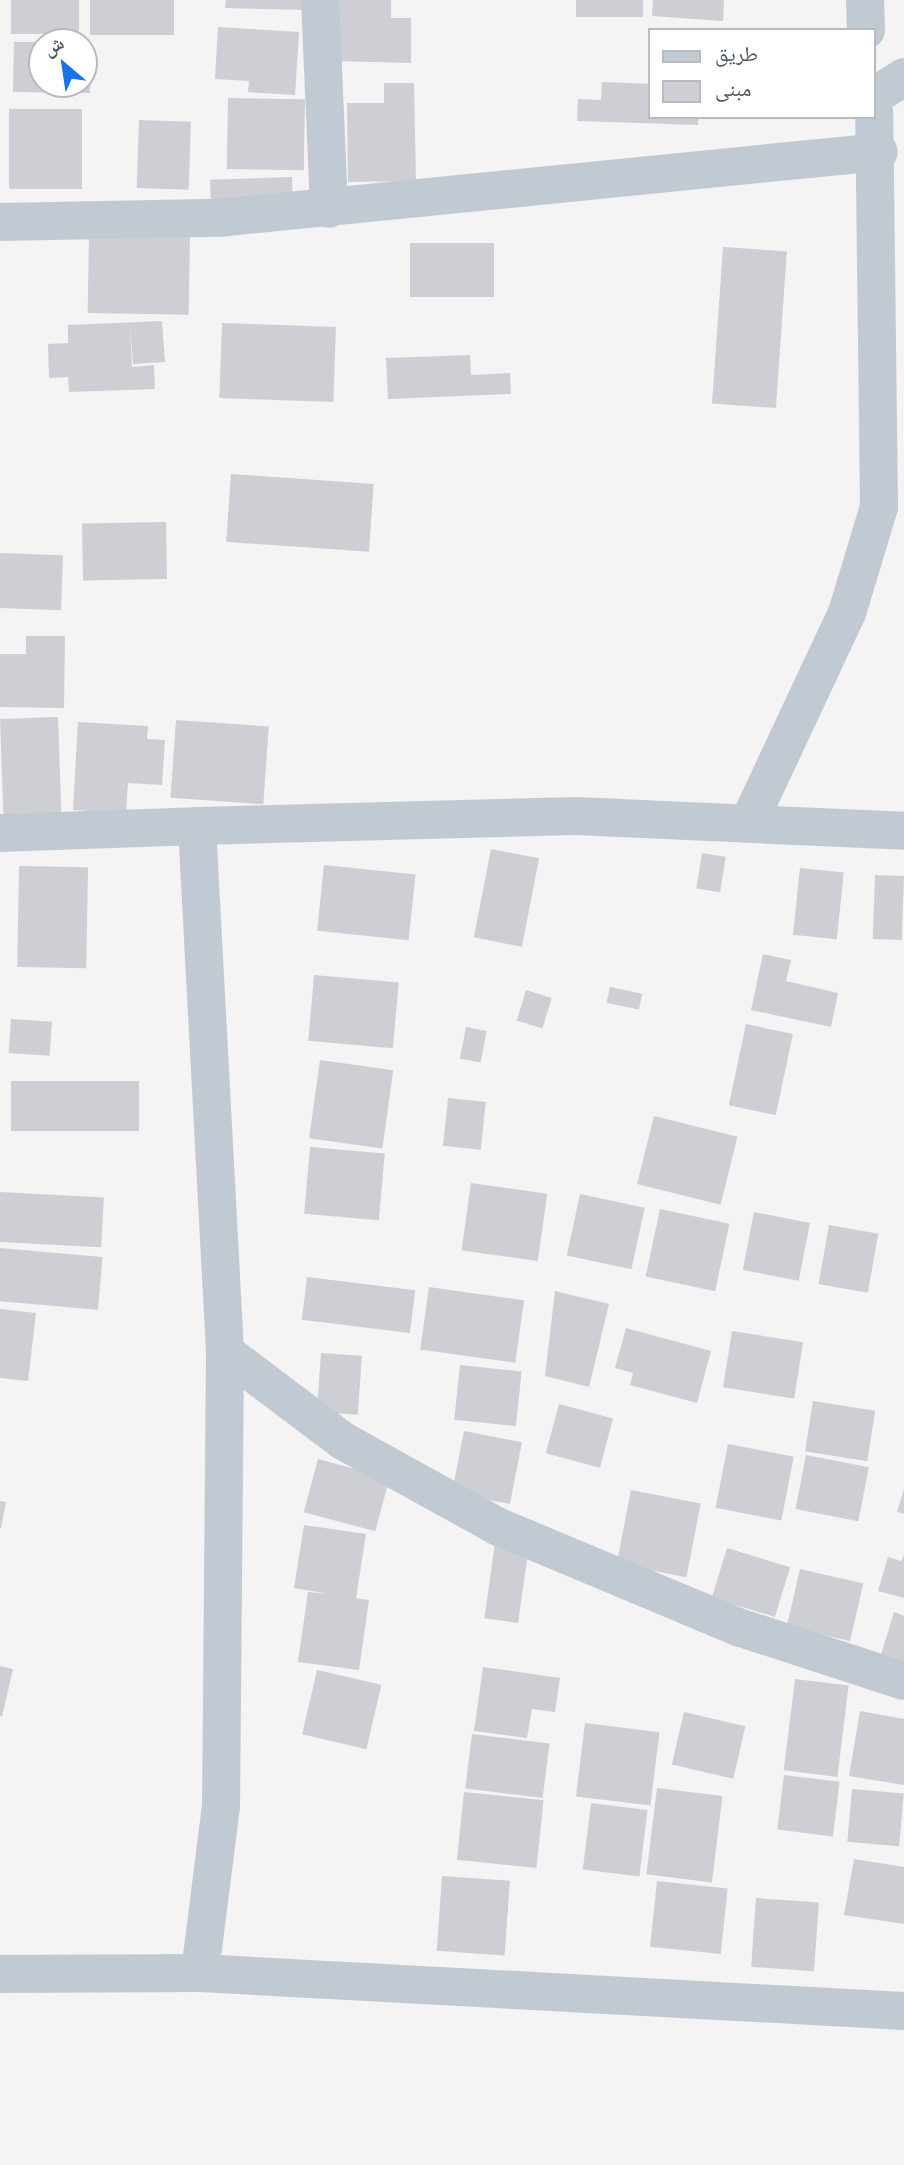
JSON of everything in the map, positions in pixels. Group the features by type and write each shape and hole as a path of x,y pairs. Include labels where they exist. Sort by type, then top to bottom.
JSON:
{"street":[{"path":"320,0 329,209"},
{"path":"865,0 866,28"},
{"path":"876,95 904,77"},
{"path":"748,824 846,613 879,507 892,282 875,119"},
{"path":"0,222 218,218 879,152"},
{"path":"0,833 576,816 904,831"},
{"path":"197,826 225,1352 221,1806 200,1973"},
{"path":"225,1352 353,1448 499,1527 703,1613 904,1681"},
{"path":"0,1974 200,1973 904,2011"}],"building":[{"path":"11,0 79,0 79,28 28,28 28,34 11,34"},
{"path":"90,0 174,0 174,35 98,35 98,28 90,28"},
{"path":"226,0 303,0 302,10 225,8"},
{"path":"336,0 391,0 391,18 411,18 411,63 335,61"},
{"path":"576,0 643,0 643,17 576,17"},
{"path":"653,0 724,0 723,21 652,16"},
{"path":"218,27 299,32 295,95 248,92 249,81 215,79"},
{"path":"14,42 28,42 28,92 13,92"},
{"path":"602,82 648,84 648,119 699,119 698,125 577,121 578,99 601,100"},
{"path":"384,83 414,83 416,181 348,182 347,103 384,103"},
{"path":"228,98 305,99 304,170 227,169"},
{"path":"9,109 82,109 82,189 9,189"},
{"path":"139,120 191,122 189,190 137,188"},
{"path":"292,177 293,203 211,206 210,180"},
{"path":"89,235 190,237 189,315 88,313"},
{"path":"410,243 494,243 494,297 410,297"},
{"path":"723,247 787,251 776,408 712,404"},
{"path":"162,321 165,362 133,364 130,326 132,367 154,365 155,389 69,392 68,377 49,378 48,344 68,343 68,325"},
{"path":"222,323 336,327 333,402 219,398"},
{"path":"470,355 471,375 510,373 511,394 388,399 386,358"},
{"path":"231,474 374,484 369,552 226,542"},
{"path":"166,522 167,579 83,580 82,523"},
{"path":"0,553 63,555 61,610 0,608"},
{"path":"26,636 65,636 64,708 0,707 0,654 26,654"},
{"path":"58,717 61,816 3,818 0,719"},
{"path":"176,720 269,726 263,804 171,798"},
{"path":"78,722 148,726 147,739 165,740 162,785 128,783 126,813 73,810"},
{"path":"491,849 539,858 522,947 474,937"},
{"path":"702,853 726,857 720,892 696,889"},
{"path":"324,865 415,875 409,940 317,931"},
{"path":"19,866 88,867 86,968 17,967"},
{"path":"800,868 844,873 837,939 793,935"},
{"path":"875,875 904,876 902,940 873,939"},
{"path":"763,954 791,960 786,981 838,993 831,1027 751,1010"},
{"path":"314,975 399,982 393,1048 308,1041"},
{"path":"610,987 642,994 639,1010 607,1003"},
{"path":"526,990 552,998 542,1028 517,1021"},
{"path":"11,1019 52,1022 50,1056 9,1053"},
{"path":"746,1024 793,1034 776,1115 729,1105"},
{"path":"466,1027 487,1031 481,1062 460,1058"},
{"path":"320,1060 393,1070 382,1149 309,1138"},
{"path":"11,1081 139,1081 139,1131 11,1131"},
{"path":"448,1098 486,1102 481,1150 443,1146"},
{"path":"654,1116 737,1137 721,1205 637,1184"},
{"path":"310,1147 385,1154 379,1220 304,1214"},
{"path":"471,1183 547,1194 538,1261 462,1250"},
{"path":"0,1192 104,1197 101,1247 0,1242"},
{"path":"580,1194 645,1208 631,1269 567,1256"},
{"path":"660,1209 729,1224 715,1291 646,1276"},
{"path":"754,1212 810,1223 799,1281 743,1270"},
{"path":"829,1225 878,1234 868,1293 819,1284"},
{"path":"0,1248 103,1257 98,1310 0,1301"},
{"path":"307,1277 415,1290 410,1333 302,1320"},
{"path":"429,1287 524,1300 515,1363 420,1349"},
{"path":"555,1291 609,1304 589,1387 545,1376"},
{"path":"0,1309 36,1313 28,1381 0,1378"},
{"path":"626,1328 711,1351 697,1403 630,1385 633,1373 615,1368"},
{"path":"732,1331 803,1342 794,1399 723,1387"},
{"path":"321,1353 362,1356 358,1415 317,1412"},
{"path":"460,1365 522,1371 516,1426 454,1420"},
{"path":"813,1401 875,1411 867,1461 805,1451"},
{"path":"559,1404 613,1418 600,1468 546,1453"},
{"path":"464,1431 522,1442 510,1504 452,1493"},
{"path":"728,1444 794,1457 781,1521 716,1508"},
{"path":"806,1455 869,1467 858,1521 796,1509"},
{"path":"318,1459 389,1478 375,1531 304,1512"},
{"path":"904,1489 904,1514 897,1512"},
{"path":"631,1490 701,1504 686,1577 617,1564"},
{"path":"0,1501 6,1502 1,1528 0,1528"},
{"path":"304,1525 366,1534 356,1598 369,1600 359,1670 298,1662 308,1592 329,1594 294,1588"},
{"path":"495,1543 529,1548 518,1623 484,1618"},
{"path":"727,1548 790,1567 775,1617 712,1598"},
{"path":"904,1555 904,1598 878,1591 888,1557 901,1561"},
{"path":"800,1569 863,1584 850,1641 787,1626"},
{"path":"894,1612 904,1616 904,1665 880,1658"},
{"path":"0,1666 13,1669 2,1717 0,1716"},
{"path":"483,1667 560,1678 555,1712 532,1709 527,1738 474,1731"},
{"path":"317,1670 381,1685 366,1749 302,1734"},
{"path":"795,1679 849,1686 837,1777 784,1770"},
{"path":"860,1711 904,1719 904,1785 849,1776"},
{"path":"684,1712 745,1726 733,1779 672,1765"},
{"path":"585,1723 659,1732 650,1806 576,1796"},
{"path":"472,1734 549,1744 543,1798 465,1789"},
{"path":"784,1775 840,1782 833,1836 777,1830"},
{"path":"657,1788 723,1796 712,1882 646,1874"},
{"path":"852,1789 904,1794 899,1846 847,1842"},
{"path":"464,1792 544,1800 536,1868 457,1860"},
{"path":"591,1803 648,1810 639,1876 583,1870"},
{"path":"854,1859 904,1867 904,1924 844,1915"},
{"path":"442,1876 510,1881 505,1956 437,1951"},
{"path":"657,1881 728,1888 721,1954 650,1947"},
{"path":"756,1898 819,1902 814,1971 751,1967"}]}
